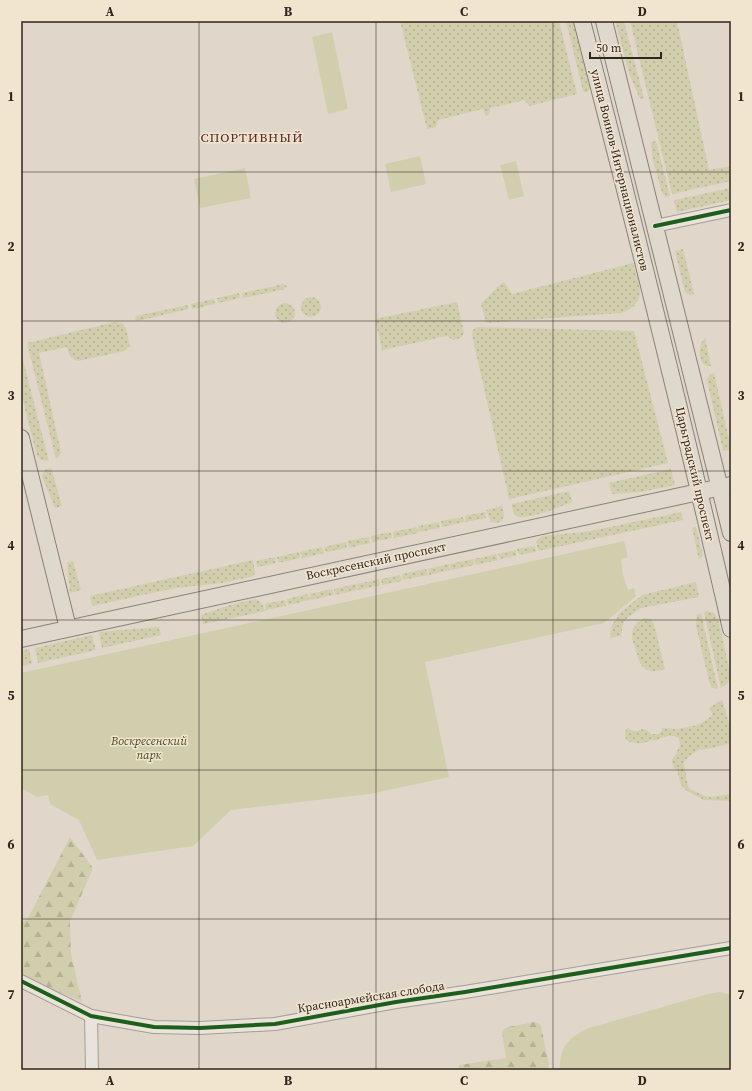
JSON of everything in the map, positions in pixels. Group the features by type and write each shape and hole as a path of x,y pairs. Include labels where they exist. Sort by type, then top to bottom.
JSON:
{"main road":[{"name":"улица Воинов-Интернационалистов","path":"582,21 658,318"},
{"name":"улица Воинов-Интернационалистов","path":"604,21 677,314"},
{"name":"Царьградский проспект","path":"677,314 726,486 731,533"},
{"name":"Царьградский проспект","path":"658,318 700,491 731,629"},
{"path":"21,438 68,628"},
{"name":"Воскресенский проспект","path":"21,639 726,486"}],"street":[{"path":"655,226 731,210"},
{"name":"Красноармейская слобода","path":"21,981 91,1016 123,1022 165,1027 200,1028 275,1024 396,1002 731,948"},
{"path":"91,1016 92,1070"}],"green space":[{"path":"400,21 559,21 577,94 529,106 525,100 490,108 489,115 486,116 483,109 438,120 436,127 427,129"},
{"path":"566,21 576,21 592,86 587,93 583,91"},
{"path":"615,21 624,21 644,98 640,99 629,73"},
{"path":"630,21 677,21 709,170 731,166 731,181 672,194"},
{"path":"332,32 348,109 328,114 312,37"},
{"path":"656,141 670,196 665,197 662,193 652,156 651,142"},
{"path":"420,156 426,184 391,192 385,164"},
{"path":"516,161 524,196 509,200 500,165"},
{"path":"245,168 251,198 200,208 194,179"},
{"path":"731,188 731,200 677,212 674,200"},
{"path":"683,249 694,294 690,295 685,292 675,251"},
{"path":"633,263 638,278 640,292 639,298 636,304 630,309 621,313 486,323 481,304 498,286 504,282 512,294"},
{"path":"284,284 287,286 285,289 243,298 242,293"},
{"path":"239,293 240,298 218,303 217,298"},
{"path":"311,297 318,300 321,307 318,314 311,317 304,314 301,307 304,300"},
{"path":"214,299 215,304 192,309 191,304"},
{"path":"457,302 464,333 461,338 453,340 447,336 382,350 375,319"},
{"path":"285,303 292,306 295,313 292,320 285,323 278,320 275,313 278,306"},
{"path":"188,305 189,309 137,321 135,319 136,316"},
{"path":"115,322 122,323 126,328 130,346 124,351 78,361 71,358 66,347 39,353 61,452 56,459 27,343"},
{"path":"476,327 634,331 668,463 509,499 472,335 473,330"},
{"path":"705,338 711,366 706,366 701,360 700,350 702,341"},
{"path":"21,352 49,461 41,460 37,456 21,393"},
{"path":"714,373 731,450 723,451 707,380 709,375"},
{"path":"51,468 62,506 55,508 42,476 45,470"},
{"path":"671,469 675,485 641,492 612,494 609,483"},
{"path":"569,491 572,502 560,507 527,517 516,516 513,512 512,504"},
{"path":"502,506 504,515 502,521 496,523 491,522 486,510"},
{"path":"485,512 486,518 466,522 465,516"},
{"path":"681,512 683,520 538,551 536,541 542,536 591,531"},
{"path":"463,517 465,522 442,527 441,521"},
{"path":"439,522 440,528 419,532 418,526"},
{"path":"417,527 418,533 394,538 393,532"},
{"path":"696,527 703,555 699,560 692,528"},
{"path":"391,532 392,538 372,542 371,536"},
{"path":"369,537 370,543 349,548 347,541"},
{"name":"Воскресенский парк","path":"624,541 628,557 621,559 623,575 628,590 634,588 636,596 604,623 425,662 449,777 370,794 231,810 193,846 97,860 79,820 50,804 48,795 37,797 21,788 21,673"},
{"path":"346,542 347,548 326,552 324,547"},
{"path":"535,546 536,552 519,555 517,549"},
{"path":"322,547 324,553 302,558 300,552"},
{"path":"516,550 517,556 500,559 498,554"},
{"path":"299,552 300,558 278,563 277,557"},
{"path":"496,554 498,560 476,565 474,559"},
{"path":"275,557 276,563 257,567 256,561"},
{"path":"473,559 474,565 451,570 450,564"},
{"path":"253,560 255,573 250,577 222,583 175,588 92,606 90,596"},
{"path":"73,561 81,590 70,593 67,562"},
{"path":"449,564 450,570 429,575 428,569"},
{"path":"426,569 428,575 403,580 402,574"},
{"path":"400,575 402,581 382,585 381,579"},
{"path":"379,579 380,585 358,590 357,584"},
{"path":"696,582 699,597 641,608 626,619 623,624 621,636 610,638 612,625 620,613 642,595"},
{"path":"356,584 357,590 335,595 334,589"},
{"path":"332,589 334,595 311,600 310,594"},
{"path":"308,594 310,600 288,605 287,599"},
{"path":"255,599 262,604 265,611 203,624 201,615 230,605"},
{"path":"285,600 286,606 266,610 265,604"},
{"path":"707,611 714,613 718,619 731,676 728,683 721,688 704,612"},
{"path":"701,613 718,689 712,688 709,681 696,626 697,615"},
{"path":"644,618 651,619 654,624 665,669 658,671 648,670 644,668 639,660 632,637 632,632 635,626"},
{"path":"159,627 161,635 102,648 99,632"},
{"path":"92,635 96,650 38,663 35,648"},
{"path":"29,649 32,664 21,666 21,651"},
{"path":"722,700 727,716 731,743 698,750 685,760 684,765 688,786 690,789 710,797 731,794 731,801 704,800 687,791 681,785 677,770 673,767 672,760 680,746 679,738 667,736 645,743 626,740 625,731 628,728 635,731 645,729 651,734 658,734 662,731 662,728 677,729 698,725 712,716 709,708"},
{"path":"70,837 93,868 70,922 71,954 82,1002 21,976 21,923 28,918"},
{"path":"720,992 731,995 731,1070 560,1070 561,1055 567,1043 582,1031 708,994"},
{"path":"534,1022 541,1026 549,1065 548,1070 459,1070 459,1065 506,1058 502,1033 504,1029"}],"cycle path":[{"path":"655,226 731,210"},
{"path":"21,981 91,1016 154,1027 200,1028 275,1024 396,1002 731,948"}],"district":[{"name":"СПОРТИВНЫЙ","path":"252,137"}]}
